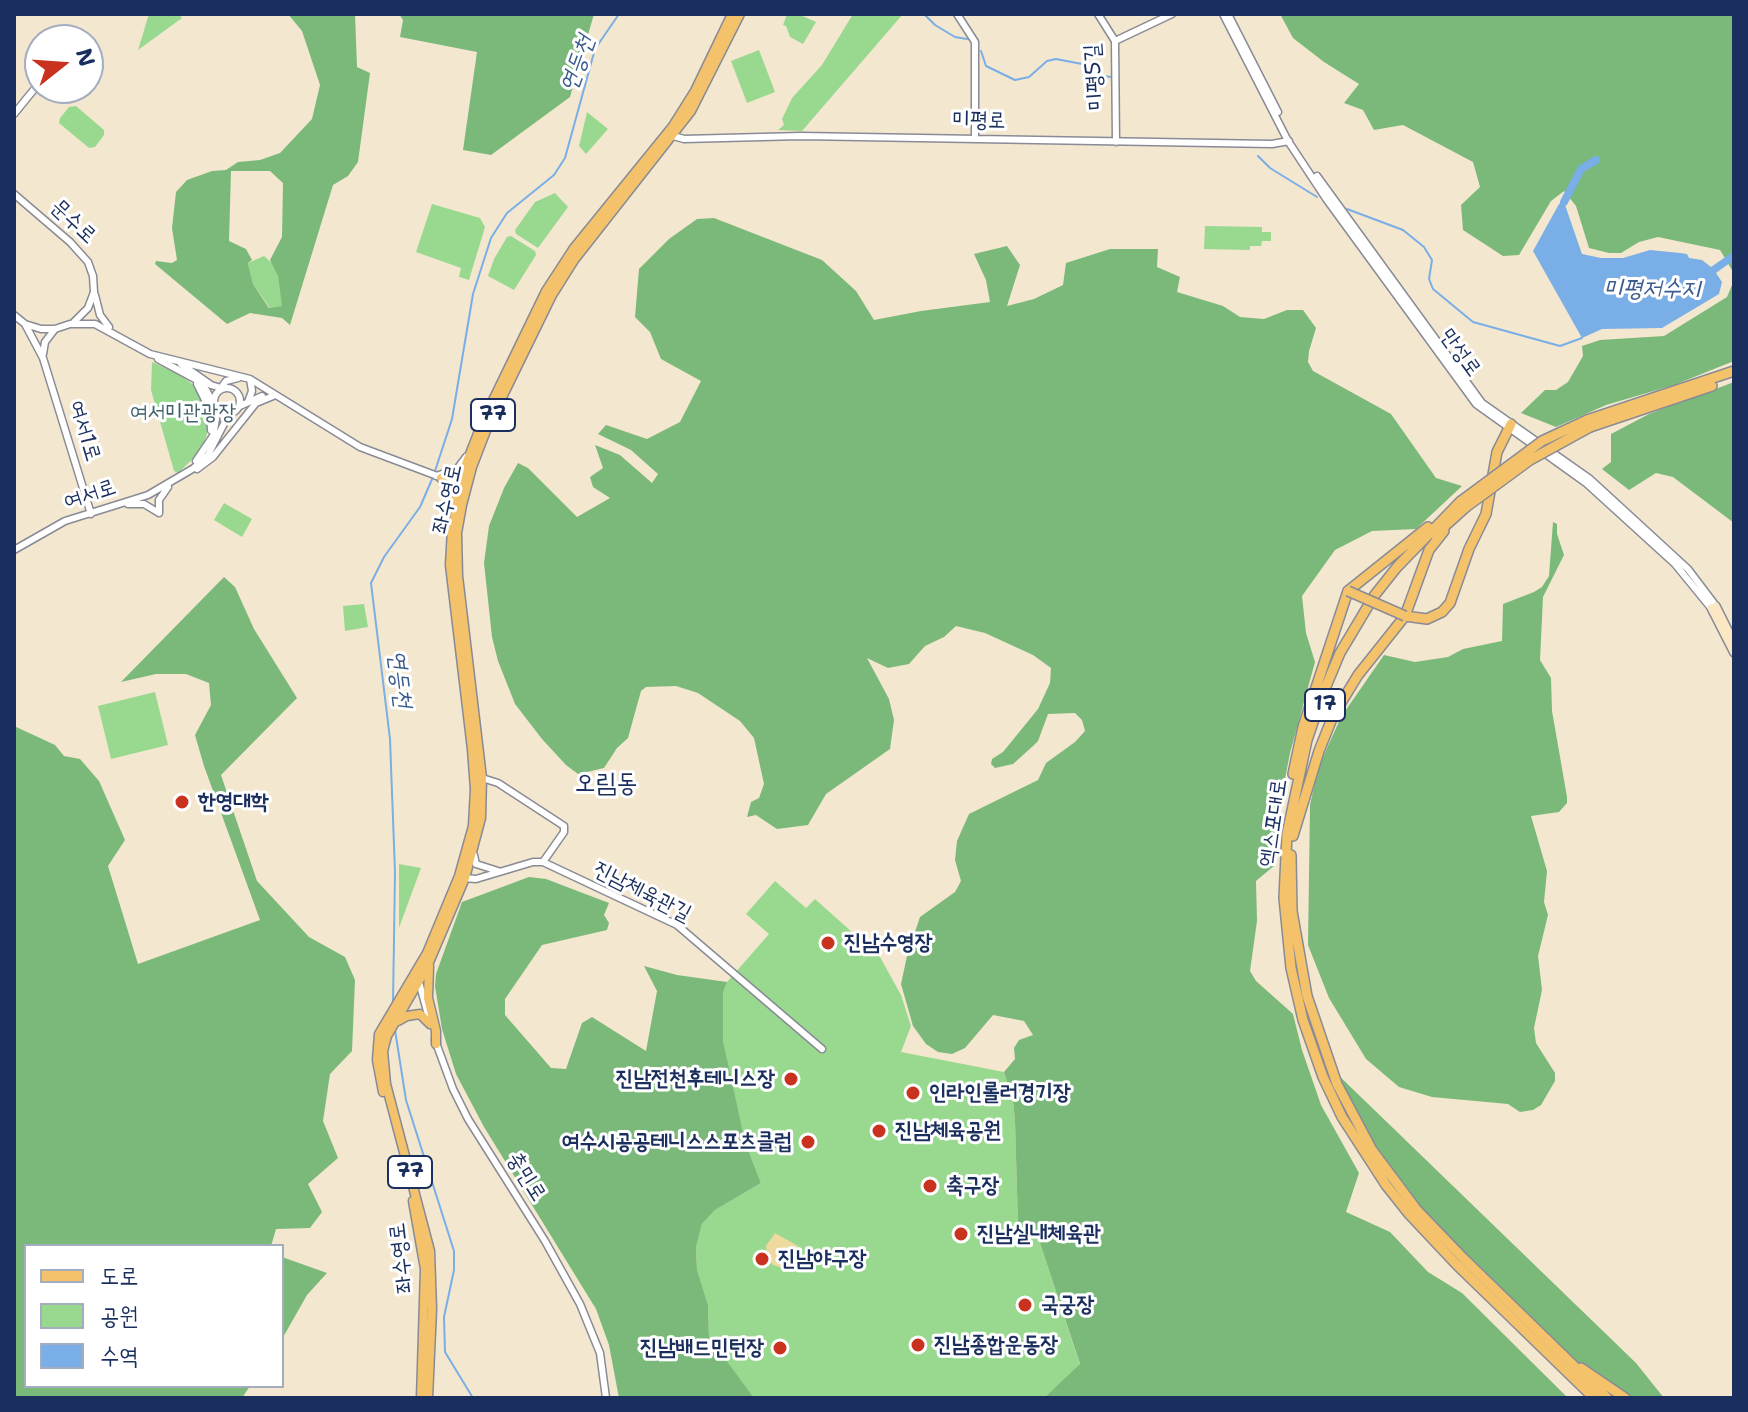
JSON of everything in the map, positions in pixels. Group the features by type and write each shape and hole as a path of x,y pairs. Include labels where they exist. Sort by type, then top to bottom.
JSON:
{"highway":[{"name":"엑스포대로","path":"1592,1398 1456,1264 1362,1150 1342,1117 1323,1077 1297,996 1287,940 1284,877 1307,740 1340,653 1389,576 1463,504 1542,441 1734,371"},
{"name":"엑스포대로","path":"1588,423 1734,378"},
{"path":"1348,591 1419,620 1431,618 1445,609 1486,514 1497,452 1510,426"},
{"path":"1290,835 1333,716 1358,675 1405,616 1429,550 1453,514"},
{"path":"1290,835 1287,807 1303,727 1348,591 1453,514"},
{"name":"엑스포대로","path":"1290,835 1290,891 1297,948 1315,1024 1337,1084 1372,1150 1412,1211 1607,1398"},
{"path":"1564,1358 1625,1398"}],"main road":[{"name":"좌수영로","path":"688,109 732,14"},
{"name":"좌수영로","path":"421,1398 432,1297 430,1251 386,1084 382,1057 389,1028 401,1002 430,961 479,831 482,778 450,565 470,451 574,248 670,135 688,109 740,14"},
{"name":"좌수영로","path":"463,486 549,293"},
{"path":"438,477 446,484 458,507"},
{"name":"만성로","path":"1714,607 1734,642"},
{"name":"만성로","path":"1714,607 1734,653"},
{"name":"좌수영로","path":"417,977 462,877 475,814 476,748"},
{"path":"430,961 428,998 436,1044"},
{"path":"389,1028 407,1016 420,1014 430,1024"},
{"name":"좌수영로","path":"427,1363 428,1398"}],"street":[{"path":"957,14 975,42 975,139"},
{"name":"미평5길","path":"1098,14 1115,41 1116,142"},
{"path":"1115,41 1172,14"},
{"name":"만성로","path":"1225,14 1290,140 1470,388 1510,426 1590,479 1688,569 1714,607"},
{"name":"미평로","path":"670,135 684,139 801,136 1272,144 1290,140"},
{"name":"문수로","path":"14,194 86,258 101,317 115,333"},
{"path":"70,324 86,310 94,292"},
{"path":"14,315 25,324 37,328 95,324 171,362 245,378 360,447 463,486"},
{"name":"여서1로","path":"25,324 43,358 91,514"},
{"path":"43,358 45,342 55,329"},
{"path":"171,362 211,385 236,391 240,406"},
{"path":"171,362 205,388 220,412 229,414"},
{"path":"171,362 197,385 206,399 211,419 207,447"},
{"path":"120,504 144,504 159,513 161,496 207,447 215,426 215,394 228,380 245,378"},
{"path":"245,378 252,391 250,400"},
{"path":"176,479 205,459 229,414 266,388"},
{"path":"250,400 273,396 288,402"},
{"path":"176,479 204,465 256,403 273,396"},
{"path":"438,477 457,469 470,451"},
{"name":"여서로","path":"14,550 54,526 148,495 176,479"},
{"path":"462,877 476,879 543,862 564,832 564,826 498,783 482,778"},
{"path":"479,831 474,860 476,864 498,871"},
{"name":"진남체육관길","path":"543,862 677,925 822,1049"},
{"name":"충민로","path":"417,977 436,1044 453,1089 580,1304 600,1353 606,1398"}],"green space":[{"path":"149,14 179,14 182,18 138,50"},
{"path":"288,14 355,14 357,67 370,73 358,162 348,176 333,185 290,325 282,318 250,313 227,324 155,264 156,261 172,263 177,260 172,228 176,192 187,180 212,171 226,170 238,162 260,160 280,153 312,119 320,85 302,31","holes":["231,171 270,171 283,183 282,237 270,260 278,276 282,306 269,308 253,284 248,263 252,260 246,249 229,241"]},
{"path":"399,14 594,14 570,97 491,155 463,150 477,52 400,37 403,20"},
{"path":"787,14 798,14 816,22 803,44 790,37 783,25"},
{"path":"853,14 903,14 802,131 778,130 784,125 782,119 792,98 822,65"},
{"path":"1280,14 1734,14 1734,361 1674,385 1606,405 1556,427 1521,413 1545,390 1556,390 1568,382 1583,356 1582,346 1600,340 1664,336 1727,297 1732,285 1732,270 1720,250 1658,237 1639,242 1621,253 1589,248 1576,206 1564,191 1551,201 1519,255 1503,256 1463,230 1461,205 1480,187 1473,162 1403,125 1374,130 1363,110 1344,103 1359,84 1293,38"},
{"path":"759,50 775,92 747,103 731,61"},
{"path":"76,106 104,130 95,147 89,148 59,123 69,107"},
{"path":"587,112 608,129 586,154 579,146"},
{"path":"555,193 568,207 538,248 516,234 515,230 535,202"},
{"path":"432,204 480,218 485,227 469,280 459,277 461,268 416,252"},
{"path":"714,218 822,260 856,291 874,320 990,302 986,280 974,254 1007,246 1020,265 1007,306 1034,299 1063,285 1066,263 1110,249 1158,249 1157,267 1180,277 1177,292 1223,306 1240,317 1264,319 1287,310 1303,310 1316,328 1308,362 1313,371 1391,414 1436,478 1462,486 1416,529 1372,531 1335,550 1302,596 1306,633 1315,662 1290,753 1277,820 1275,865 1256,881 1257,921 1250,971 1256,981 1293,1014 1321,1105 1359,1173 1346,1212 1390,1232 1428,1272 1462,1293 1568,1398 1044,1398 1080,1364 1038,1237 1018,1225 1015,1121 1013,1101 1004,1072 1015,1059 1014,1048 1019,1040 1033,1035 1024,1021 993,1015 965,1048 952,1054 938,1052 926,1044 913,1026 901,984 920,917 955,892 961,881 955,860 957,841 969,814 1038,780 1046,763 1085,731 1082,720 1075,713 1048,714 1038,741 1013,764 995,768 991,764 992,759 1003,752 1038,709 1050,683 1051,668 1033,655 985,633 956,626 944,637 925,646 909,664 888,668 867,658 889,699 894,720 890,749 826,794 808,825 777,829 756,815 747,817 751,802 759,798 764,784 754,738 740,721 698,693 676,686 646,687 641,691 628,738 604,768 578,774 542,739 515,704 492,637 484,563 489,526 504,488 518,463 528,468 577,517 610,498 593,487 590,477 603,468 595,445 620,455 652,483 658,474 631,450 598,434 606,425 647,439 680,422 701,381 661,359 650,332 635,317 639,269 669,239 697,219"},
{"path":"1205,226 1262,227 1262,232 1271,232 1271,241 1262,241 1261,246 1250,246 1250,250 1204,249"},
{"path":"511,236 535,251 536,255 514,290 488,276 494,259 507,237"},
{"path":"264,256 274,265 283,306 270,308 253,284 248,263"},
{"name":"여서미관광장","path":"152,362 179,374 195,386 208,413 209,428 201,451 178,473 174,471 151,390"},
{"path":"1734,382 1734,523 1673,477 1656,473 1629,490 1602,469 1611,462 1611,434 1649,414"},
{"path":"224,503 252,519 242,537 214,520"},
{"path":"1553,522 1557,524 1564,555 1543,597 1540,660 1551,678 1552,711 1567,803 1559,812 1531,816 1547,871 1544,902 1548,915 1538,956 1542,990 1534,1028 1536,1043 1555,1073 1555,1081 1541,1105 1520,1112 1508,1104 1432,1097 1399,1087 1366,1059 1329,998 1308,945 1310,805 1318,768 1341,717 1384,655 1415,662 1448,657 1463,649 1502,641 1503,604 1534,592 1542,587 1549,576"},
{"path":"224,577 235,587 254,629 297,698 221,775 257,881 309,937 345,957 355,980 352,1051 330,1074 323,1121 338,1158 308,1184 322,1212 310,1228 276,1229 272,1244 24,1244 24,1388 249,1388 242,1398 14,1398 14,726 55,745 64,756 80,759 99,781 125,840 108,866 138,964 260,920 195,735 211,705 209,683 186,674 156,674 121,682"},
{"path":"364,604 368,627 345,631 343,606"},
{"path":"155,692 168,745 111,759 98,706"},
{"path":"399,864 421,868 399,928"},
{"path":"529,877 546,879 609,903 604,915 609,923 607,930 542,945 505,999 505,1015 551,1068 566,1069 582,1023 592,1017 646,1051 657,991 644,966 677,975 727,982 723,993 723,1041 745,1142 761,1183 715,1210 702,1224 696,1248 697,1270 708,1305 709,1337 754,1398 619,1398 609,1345 596,1309 484,1127 456,1074 442,1029 435,986 436,974 462,902"},
{"name":"진남체육공원","path":"775,881 806,908 815,899 880,957 901,995 911,1026 901,1052 1004,1072 1013,1101 1015,1121 1018,1225 1038,1237 1080,1365 1044,1398 754,1398 709,1337 708,1305 697,1271 696,1248 702,1224 715,1210 761,1183 745,1142 731,1083 723,1041 723,993 727,982 769,934 746,914"},
{"path":"1332,1069 1636,1363 1664,1398 1605,1398 1399,1197 1353,1133 1331,1086"},
{"path":"284,1258 327,1273 307,1295 284,1335"}],"sand":[{"path":"775,1233 798,1246 785,1269 773,1265 767,1256 766,1246"}],"water":[{"name":"미평저수지","path":"1564,202 1582,254 1623,258 1650,250 1680,253 1702,260 1711,267 1734,251 1734,260 1716,273 1722,282 1719,294 1662,328 1602,329 1582,338 1533,251 1559,204"}],"waterway":[{"name":"연등천","path":"435,471 452,419 473,294 491,238 507,213 554,175 565,158 595,49 619,14"},
{"path":"924,14 955,37 967,39"},
{"path":"981,51 986,66 1015,80 1029,77 1047,61 1056,59 1082,64 1102,76 1112,77"},
{"path":"1258,156 1270,168 1317,197"},
{"path":"1564,202 1581,169 1596,160"},
{"path":"1347,209 1403,230 1424,247 1432,260 1429,279 1433,289 1473,322 1560,346 1582,338"},
{"name":"연등천","path":"393,1004 395,872 390,739 371,583 384,557 420,507 433,477"},
{"name":"연등천","path":"395,1030 406,1100 454,1251 454,1270 444,1317 445,1352 473,1398"}],"place":[{"name":"한영대학","path":"182,802"},
{"name":"진남수영장","path":"828,943"},
{"name":"진남전천후테니스장","path":"791,1079"},
{"name":"인라인롤러경기장","path":"913,1093"},
{"name":"진남체육공원","path":"879,1131"},
{"name":"여수시공공테니스스포츠클럽","path":"808,1142"},
{"name":"축구장","path":"930,1186"},
{"name":"진남실내체육관","path":"961,1234"},
{"name":"진남야구장","path":"762,1259"},
{"name":"국궁장","path":"1025,1305"},
{"name":"진남종합운동장","path":"918,1345"},
{"name":"진남배드민턴장","path":"780,1348"}],"district":[{"name":"오림동","path":"606,784"}]}
